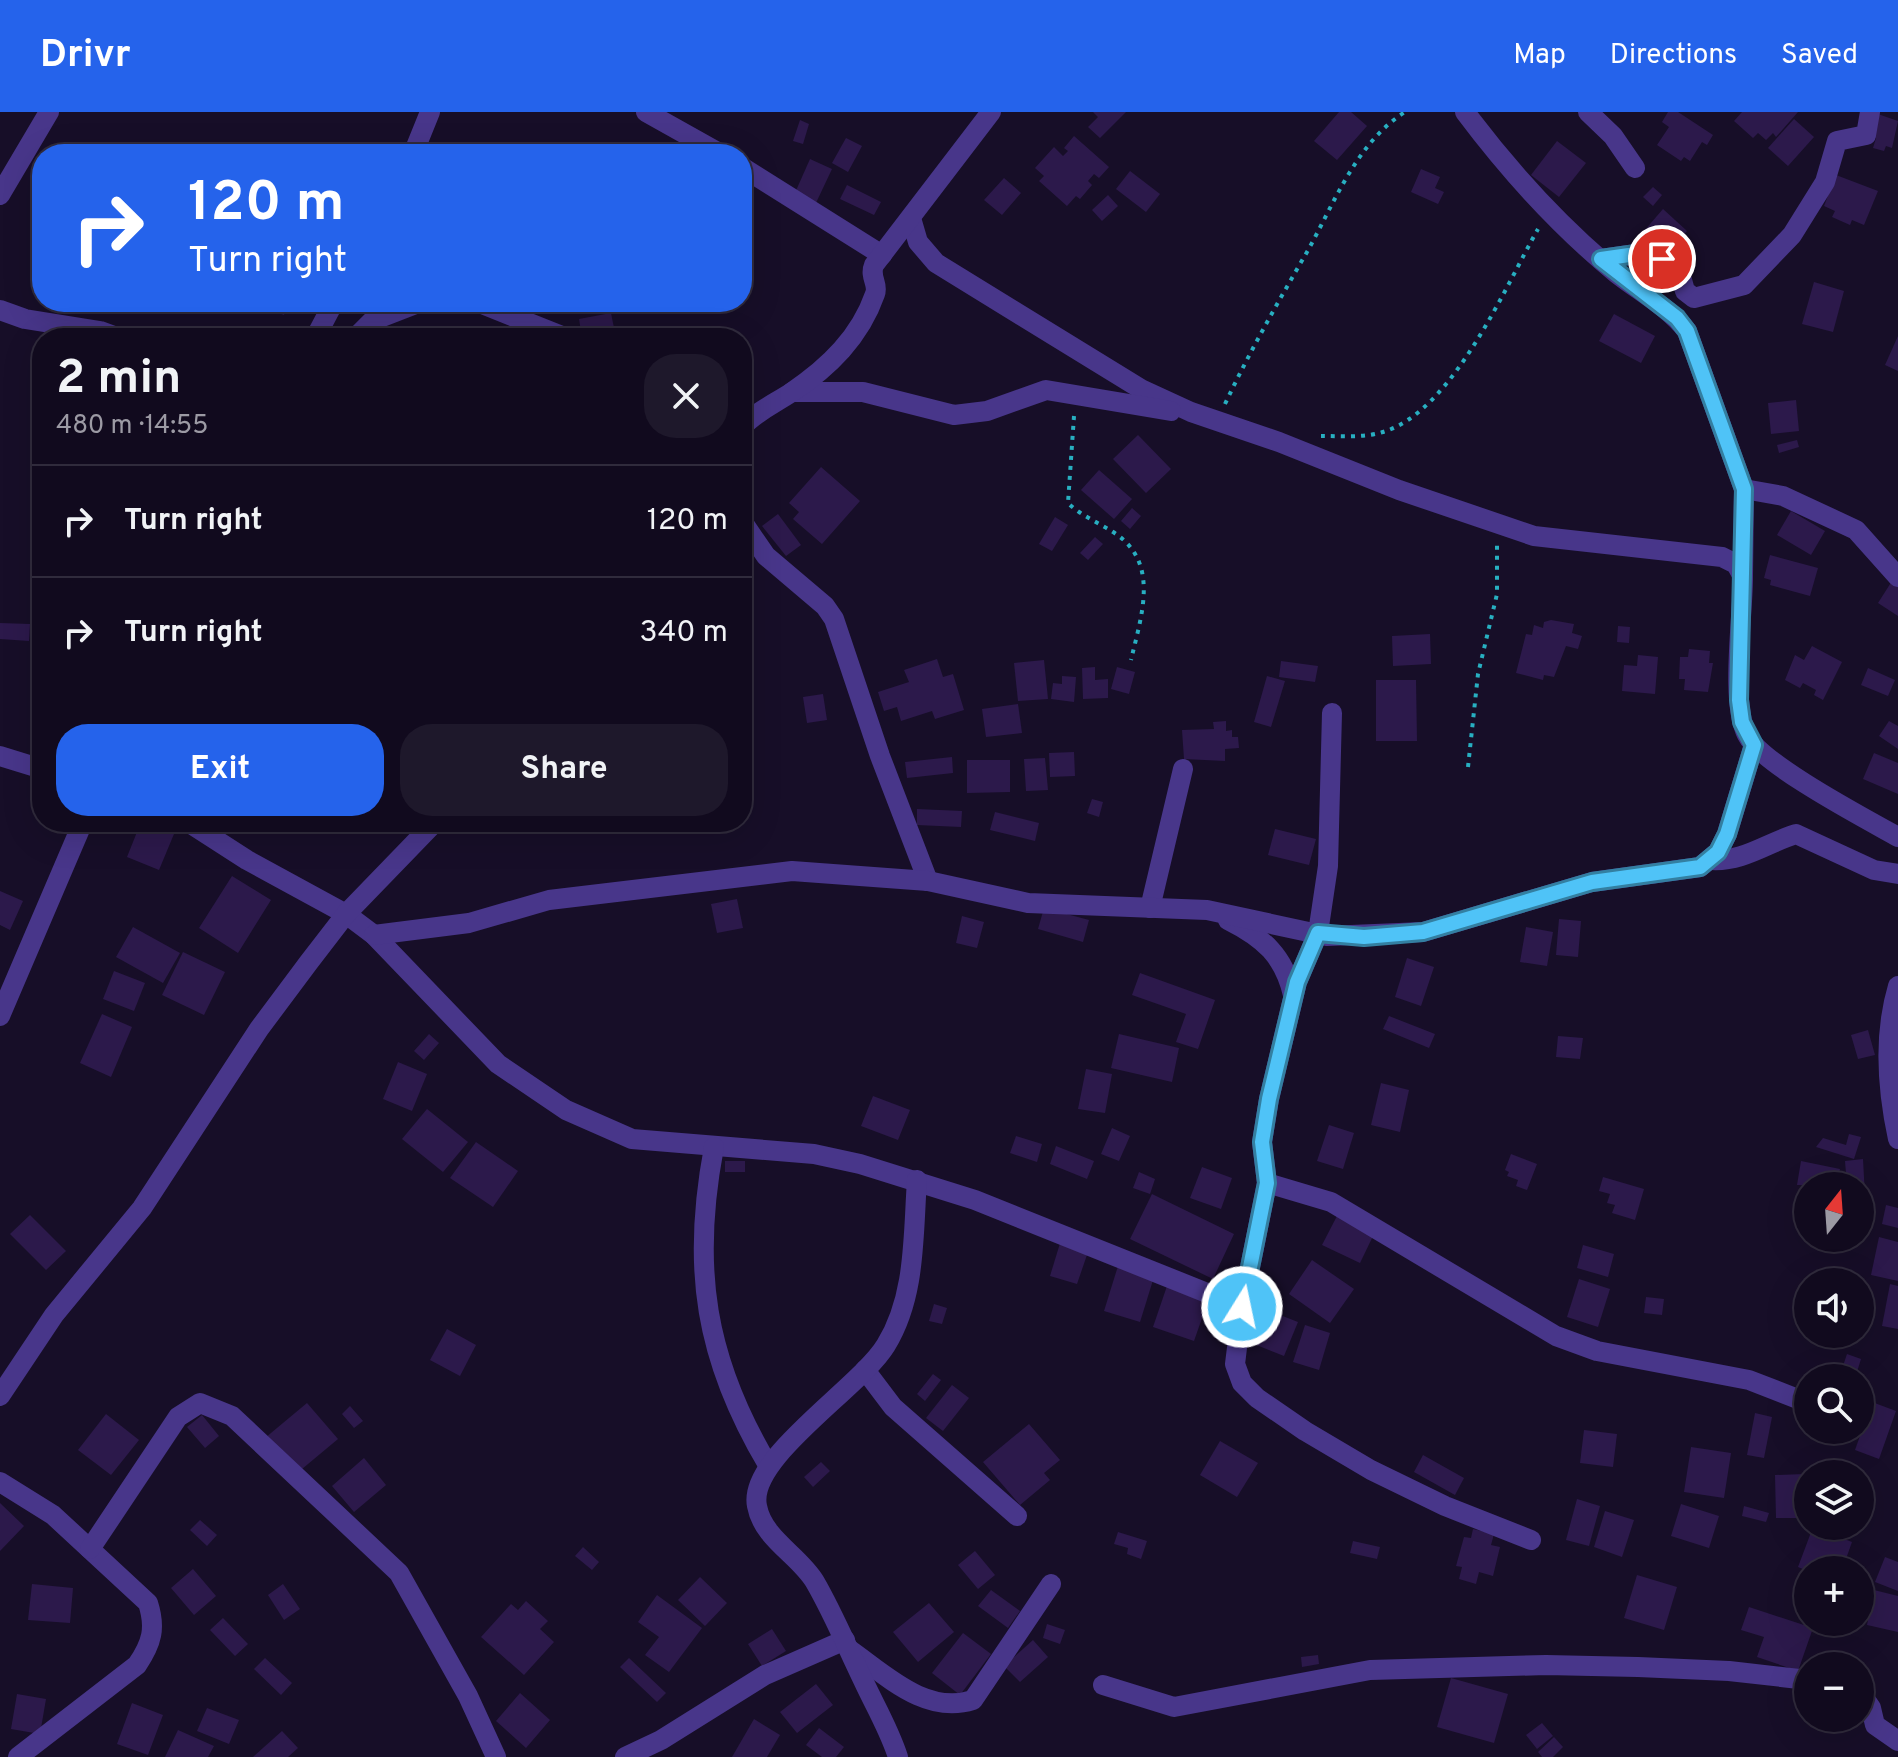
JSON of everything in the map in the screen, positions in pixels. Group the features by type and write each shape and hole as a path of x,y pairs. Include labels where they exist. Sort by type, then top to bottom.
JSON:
{"street":[{"path":"0,195 49,112"},
{"path":"417,144 430,112"},
{"path":"646,112 703,144"},
{"path":"752,416 792,392 836,359 860,326 877,290 872,270 991,112"},
{"path":"1465,112 1497,156 1547,212 1677,318 1687,331 1744,489 1739,700 1742,722 1754,745 1855,813 1898,836"},
{"path":"1588,112 1613,136 1635,168"},
{"path":"1601,259 1636,254 1677,262 1685,291 1694,298 1744,285 1792,235 1810,209 1825,182 1837,141 1866,135 1870,112"},
{"path":"752,173 882,255"},
{"path":"911,218 918,242 936,263 1094,363 1191,412"},
{"path":"0,310 25,319 81,328"},
{"path":"365,328 372,321 395,312"},
{"path":"502,312 542,328"},
{"path":"792,392 863,392 954,415 987,411 1046,390 1191,412 1497,525 1534,536 1722,557 1736,564 1743,577"},
{"path":"1744,489 1783,496 1856,530 1898,577"},
{"path":"752,536 766,556 825,606 834,619 880,756 928,881"},
{"path":"1332,713 1330,842 1318,933 1294,997 1269,1099 1262,1142 1267,1183 1242,1307 1235,1364 1242,1383 1257,1398 1371,1470 1445,1506 1531,1540"},
{"path":"374,935 469,923 549,900 792,871 928,881 1028,903 1207,910 1318,933 1364,937 1423,932 1592,882 1700,867 1711,860 1727,834 1754,745"},
{"path":"0,756 32,766"},
{"path":"1150,908 1183,769"},
{"path":"0,1016 79,832"},
{"path":"204,832 247,860 346,914 374,935 498,1064 566,1110 632,1139 814,1154 917,1180 975,1200 1242,1307"},
{"path":"0,1396 54,1315 142,1208 259,1029 346,914 425,832"},
{"path":"1711,860 1727,861 1745,856 1796,834 1874,870 1898,874"},
{"path":"1207,910 1239,925 1276,955 1287,969 1294,997"},
{"path":"1898,986 1887,1049 1888,1088 1898,1139"},
{"path":"714,1147 702,1216 702,1248 713,1338 740,1419 768,1465"},
{"path":"898,1757 888,1727 814,1581 761,1520 756,1502 759,1483 768,1465 865,1370 884,1347 906,1296 912,1266 917,1180"},
{"path":"1267,1183 1331,1202 1556,1336 1597,1351 1749,1380 1794,1398"},
{"path":"865,1370 893,1407 1017,1516"},
{"path":"90,1549 178,1417 200,1403 232,1416 399,1573 468,1696 496,1757"},
{"path":"0,1482 53,1515 148,1603 154,1632 137,1665 30,1754"},
{"path":"847,1645 930,1702 953,1707 973,1700 1051,1584"},
{"path":"625,1757 661,1740 765,1675 847,1645"},
{"path":"1103,1685 1174,1707 1370,1670 1638,1667 1729,1671 1794,1678"},
{"path":"1874,1721 1875,1725 1898,1741"}],"path":[{"path":"1217,420 1259,331 1352,168 1373,141 1405,112"},
{"path":"1279,442 1307,436 1383,432 1414,416 1484,333 1547,212"},
{"path":"1070,394 1074,433 1068,503 1133,547 1141,561 1144,599 1131,660"},
{"path":"1468,767 1478,674 1497,594 1497,525"}],"building":[{"path":"1093,112 1126,112 1100,138 1088,127 1098,117"},
{"path":"1339,112 1351,112 1367,126 1337,160 1314,141"},
{"path":"1668,112 1678,112 1713,135 1707,145 1702,142 1690,161 1684,157 1681,161 1657,145 1669,127 1662,122"},
{"path":"1742,112 1798,112 1776,137 1773,133 1766,140 1758,133 1753,138 1734,121"},
{"path":"1875,113 1898,121 1892,148 1886,146 1884,151 1873,148 1876,138 1868,136"},
{"path":"1794,119 1814,137 1788,166 1768,148"},
{"path":"800,120 809,124 803,144 793,141"},
{"path":"1074,136 1109,167 1099,178 1094,174 1088,181 1092,185 1080,199 1076,196 1067,206 1039,181 1044,176 1035,168 1054,147 1063,156 1068,151 1064,148"},
{"path":"846,138 862,146 848,172 832,163"},
{"path":"1557,141 1586,163 1559,197 1531,175"},
{"path":"810,159 832,169 815,205 794,195"},
{"path":"1421,169 1440,177 1435,188 1444,192 1438,204 1411,192"},
{"path":"1130,171 1160,194 1146,212 1116,189"},
{"path":"1836,175 1878,191 1864,225 1852,220 1850,225 1832,217 1835,211 1824,206"},
{"path":"1004,178 1021,193 1002,215 984,200"},
{"path":"847,185 881,202 874,215 840,199"},
{"path":"1653,187 1662,195 1653,206 1643,197"},
{"path":"1108,195 1118,206 1102,221 1092,210"},
{"path":"1663,209 1687,231 1668,253 1644,231"},
{"path":"1814,282 1844,291 1833,332 1802,324"},
{"path":"611,313 614,328 580,328 579,319"},
{"path":"1614,314 1655,336 1641,363 1599,341"},
{"path":"1898,336 1898,371 1885,365"},
{"path":"1796,400 1799,431 1771,434 1768,403"},
{"path":"1138,435 1171,469 1146,493 1113,459"},
{"path":"1797,440 1799,447 1779,453 1777,445"},
{"path":"821,467 860,501 822,544 793,519 799,512 789,503"},
{"path":"1099,470 1132,499 1114,519 1081,490"},
{"path":"1132,508 1141,516 1130,529 1121,521"},
{"path":"1791,511 1825,531 1811,555 1777,535"},
{"path":"778,514 801,545 786,556 762,526"},
{"path":"1055,517 1068,525 1052,551 1039,544"},
{"path":"1095,537 1103,544 1088,560 1080,553"},
{"path":"1770,555 1818,568 1810,596 1770,585 1771,580 1764,578"},
{"path":"1892,581 1898,585 1898,616 1878,603"},
{"path":"1551,620 1574,624 1572,633 1582,636 1578,649 1566,646 1554,677 1544,675 1543,680 1516,673 1526,634 1532,635 1534,625 1543,628 1544,622"},
{"path":"0,623 30,624 29,641 0,639"},
{"path":"1618,626 1630,627 1629,643 1617,642"},
{"path":"1430,634 1431,664 1393,666 1392,636"},
{"path":"1812,646 1842,662 1823,700 1814,695 1816,690 1803,683 1800,688 1785,680 1795,655 1804,660"},
{"path":"1689,649 1710,651 1709,663 1713,663 1708,692 1684,690 1685,679 1679,679 1680,657 1688,657"},
{"path":"1638,655 1658,657 1655,694 1622,691 1624,665 1637,666"},
{"path":"937,659 943,677 953,674 964,710 935,719 932,711 901,721 897,707 884,711 878,692 909,682 904,670"},
{"path":"1044,660 1048,699 1018,701 1014,663"},
{"path":"1281,661 1318,666 1315,682 1279,677"},
{"path":"1095,667 1095,680 1108,679 1108,698 1083,699 1082,668"},
{"path":"1117,667 1135,672 1129,694 1111,689"},
{"path":"1868,668 1895,680 1888,696 1861,685"},
{"path":"1062,676 1076,677 1074,702 1051,699 1053,683 1062,684"},
{"path":"1267,676 1285,681 1271,727 1254,722"},
{"path":"1376,680 1416,680 1417,741 1376,741"},
{"path":"823,694 827,720 807,723 803,697"},
{"path":"1018,704 1022,733 986,737 982,709"},
{"path":"1226,721 1226,731 1232,730 1232,737 1238,737 1239,748 1225,749 1225,761 1184,759 1182,730 1214,729 1213,722"},
{"path":"1889,721 1898,726 1898,749 1879,736"},
{"path":"1074,752 1075,776 1050,777 1049,753"},
{"path":"1874,753 1898,763 1898,794 1863,779"},
{"path":"952,757 953,773 907,778 905,762"},
{"path":"1045,758 1048,790 1026,791 1024,759"},
{"path":"967,760 1010,760 1010,792 967,793"},
{"path":"1092,799 1103,802 1099,817 1087,813"},
{"path":"917,809 962,811 961,827 917,825"},
{"path":"995,812 1039,823 1035,841 990,830"},
{"path":"1275,829 1316,839 1309,865 1268,855"},
{"path":"137,832 175,832 159,870 127,857"},
{"path":"232,876 271,900 238,953 199,928"},
{"path":"0,891 23,901 10,930 0,925"},
{"path":"737,899 743,928 717,933 711,904"},
{"path":"1044,908 1089,920 1083,942 1038,929"},
{"path":"962,916 984,922 977,948 956,943"},
{"path":"1559,919 1581,921 1578,957 1556,955"},
{"path":"133,927 180,953 163,983 116,957"},
{"path":"1526,927 1553,932 1547,966 1520,962"},
{"path":"183,952 225,972 204,1015 162,995"},
{"path":"1407,958 1434,967 1421,1006 1395,997"},
{"path":"114,971 145,983 134,1011 103,999"},
{"path":"1140,973 1215,1000 1198,1049 1176,1042 1186,1014 1132,995"},
{"path":"102,1014 132,1027 111,1077 80,1063"},
{"path":"1389,1016 1435,1034 1429,1048 1383,1029"},
{"path":"1868,1030 1875,1055 1858,1059 1851,1035"},
{"path":"429,1034 439,1043 424,1060 414,1051"},
{"path":"1119,1034 1179,1048 1172,1082 1111,1068"},
{"path":"1558,1036 1583,1038 1580,1059 1556,1057"},
{"path":"398,1062 427,1074 412,1111 383,1099"},
{"path":"1086,1069 1112,1074 1105,1113 1078,1109"},
{"path":"1381,1083 1409,1090 1400,1132 1371,1125"},
{"path":"873,1096 910,1110 898,1140 861,1126"},
{"path":"427,1109 468,1142 443,1172 402,1139"},
{"path":"1329,1125 1354,1133 1343,1169 1317,1161"},
{"path":"1112,1128 1130,1136 1119,1161 1101,1154"},
{"path":"1849,1134 1861,1137 1854,1159 1816,1147 1823,1138 1846,1145"},
{"path":"1016,1136 1042,1144 1037,1162 1010,1153"},
{"path":"476,1142 518,1171 493,1207 450,1178"},
{"path":"1056,1146 1094,1161 1087,1179 1050,1164"},
{"path":"1511,1154 1537,1164 1527,1190 1516,1186 1518,1180 1507,1176 1509,1172 1505,1170"},
{"path":"1863,1159 1864,1172 1846,1172 1845,1161"},
{"path":"725,1161 745,1161 745,1172 725,1172"},
{"path":"1801,1161 1840,1169 1839,1172 1799,1172"},
{"path":"1202,1167 1232,1178 1221,1209 1190,1198"},
{"path":"1139,1172 1155,1179 1150,1194 1133,1188"},
{"path":"1603,1177 1644,1189 1635,1220 1612,1213 1615,1205 1607,1203 1610,1194 1599,1191"},
{"path":"1152,1194 1234,1234 1213,1279 1130,1239"},
{"path":"1886,1205 1898,1208 1898,1228 1882,1224"},
{"path":"30,1215 66,1251 46,1270 10,1234"},
{"path":"1337,1216 1374,1234 1360,1263 1322,1245"},
{"path":"1879,1237 1898,1242 1898,1281 1874,1276 1872,1268"},
{"path":"1061,1240 1089,1249 1077,1284 1050,1276"},
{"path":"1583,1245 1614,1254 1608,1277 1577,1268"},
{"path":"1312,1260 1354,1289 1330,1323 1289,1294"},
{"path":"1118,1266 1154,1277 1140,1322 1104,1311"},
{"path":"1579,1279 1610,1289 1598,1327 1567,1317"},
{"path":"1890,1284 1898,1286 1898,1329 1882,1326"},
{"path":"1167,1286 1208,1301 1194,1341 1153,1327"},
{"path":"1646,1297 1664,1299 1662,1315 1644,1313"},
{"path":"934,1304 947,1308 942,1324 929,1321"},
{"path":"1262,1308 1298,1322 1284,1356 1249,1342"},
{"path":"1305,1325 1330,1333 1319,1370 1293,1362"},
{"path":"447,1329 476,1345 460,1376 430,1360"},
{"path":"1847,1354 1861,1359 1859,1364 1844,1364"},
{"path":"933,1374 941,1380 925,1401 917,1394"},
{"path":"952,1385 969,1398 943,1431 926,1418"},
{"path":"307,1403 338,1439 296,1474 265,1438"},
{"path":"1874,1403 1896,1411 1879,1459 1855,1450 1857,1444 1874,1444"},
{"path":"350,1406 363,1421 354,1428 342,1414"},
{"path":"1755,1413 1772,1417 1764,1458 1747,1455"},
{"path":"106,1414 139,1440 111,1475 78,1450"},
{"path":"202,1415 219,1436 205,1448 187,1427"},
{"path":"1029,1424 1060,1460 1044,1473 1050,1480 1020,1505 983,1462"},
{"path":"1584,1430 1617,1434 1613,1467 1580,1463"},
{"path":"1220,1441 1258,1463 1237,1497 1200,1475"},
{"path":"1691,1447 1731,1453 1724,1498 1684,1492"},
{"path":"1423,1455 1464,1478 1455,1495 1414,1472"},
{"path":"364,1458 386,1485 354,1512 332,1486"},
{"path":"821,1462 830,1471 813,1487 804,1477"},
{"path":"1794,1474 1794,1518 1776,1518 1775,1475"},
{"path":"1577,1499 1600,1506 1589,1546 1566,1540"},
{"path":"0,1503 24,1526 0,1551"},
{"path":"1681,1504 1719,1516 1709,1548 1671,1536"},
{"path":"1744,1506 1769,1513 1766,1522 1742,1516"},
{"path":"1605,1511 1634,1520 1622,1557 1594,1547"},
{"path":"200,1520 217,1535 207,1546 190,1530"},
{"path":"1473,1529 1494,1534 1491,1545 1500,1547 1493,1576 1479,1572 1476,1584 1459,1579 1462,1567 1456,1566 1464,1537 1471,1538"},
{"path":"1118,1532 1147,1541 1141,1559 1127,1554 1128,1548 1114,1544"},
{"path":"1808,1540 1852,1542 1847,1556 1802,1556"},
{"path":"1353,1541 1380,1547 1377,1559 1350,1553"},
{"path":"583,1547 599,1562 592,1570 575,1556"},
{"path":"975,1551 995,1575 978,1589 958,1565"},
{"path":"1885,1557 1898,1562 1898,1591 1875,1582"},
{"path":"193,1569 216,1596 194,1615 171,1588"},
{"path":"1637,1575 1677,1587 1664,1630 1624,1618"},
{"path":"700,1577 727,1603 705,1626 678,1600"},
{"path":"32,1584 73,1588 70,1623 28,1620"},
{"path":"283,1584 300,1609 284,1620 268,1595"},
{"path":"991,1590 1020,1611 1008,1628 978,1606"},
{"path":"1874,1590 1898,1596 1898,1632 1874,1627"},
{"path":"657,1595 702,1628 669,1672 645,1655 659,1637 638,1622"},
{"path":"526,1601 548,1621 540,1629 554,1642 524,1675 481,1637 511,1604 518,1610"},
{"path":"929,1603 954,1632 918,1662 893,1632"},
{"path":"1749,1607 1794,1622 1794,1636 1810,1636 1805,1652 1794,1652 1794,1670 1757,1657 1764,1637 1741,1630"},
{"path":"223,1618 248,1644 235,1656 210,1630"},
{"path":"1047,1624 1065,1630 1060,1644 1043,1638"},
{"path":"772,1629 786,1651 762,1666 748,1644"},
{"path":"963,1633 991,1654 960,1695 932,1673"},
{"path":"1033,1640 1048,1657 1020,1682 1004,1666"},
{"path":"1318,1655 1319,1664 1302,1667 1301,1657"},
{"path":"265,1658 292,1683 281,1695 254,1669"},
{"path":"629,1658 666,1693 657,1702 620,1667"},
{"path":"1451,1678 1508,1694 1494,1743 1437,1727"},
{"path":"816,1684 833,1705 797,1733 780,1712"},
{"path":"520,1693 550,1720 526,1748 496,1721"},
{"path":"17,1694 46,1699 40,1734 11,1729"},
{"path":"132,1703 163,1715 148,1755 117,1744"},
{"path":"207,1708 239,1720 229,1744 197,1731"},
{"path":"754,1719 780,1735 767,1757 732,1757"},
{"path":"1542,1723 1553,1736 1537,1749 1526,1735"},
{"path":"819,1728 844,1747 836,1757 822,1757 806,1745"},
{"path":"178,1730 214,1746 208,1757 165,1757"},
{"path":"282,1731 298,1748 288,1757 253,1757"},
{"path":"1554,1737 1563,1747 1553,1757 1542,1757 1538,1752"}],"route":[{"path":"1242,1307 1267,1183 1262,1142 1269,1099 1297,982 1318,933 1364,937 1423,932 1592,882 1700,867 1718,852 1727,834 1754,745 1742,722 1739,700 1744,489 1722,420 1687,331 1677,318 1601,259 1636,254 1662,259"}]}
